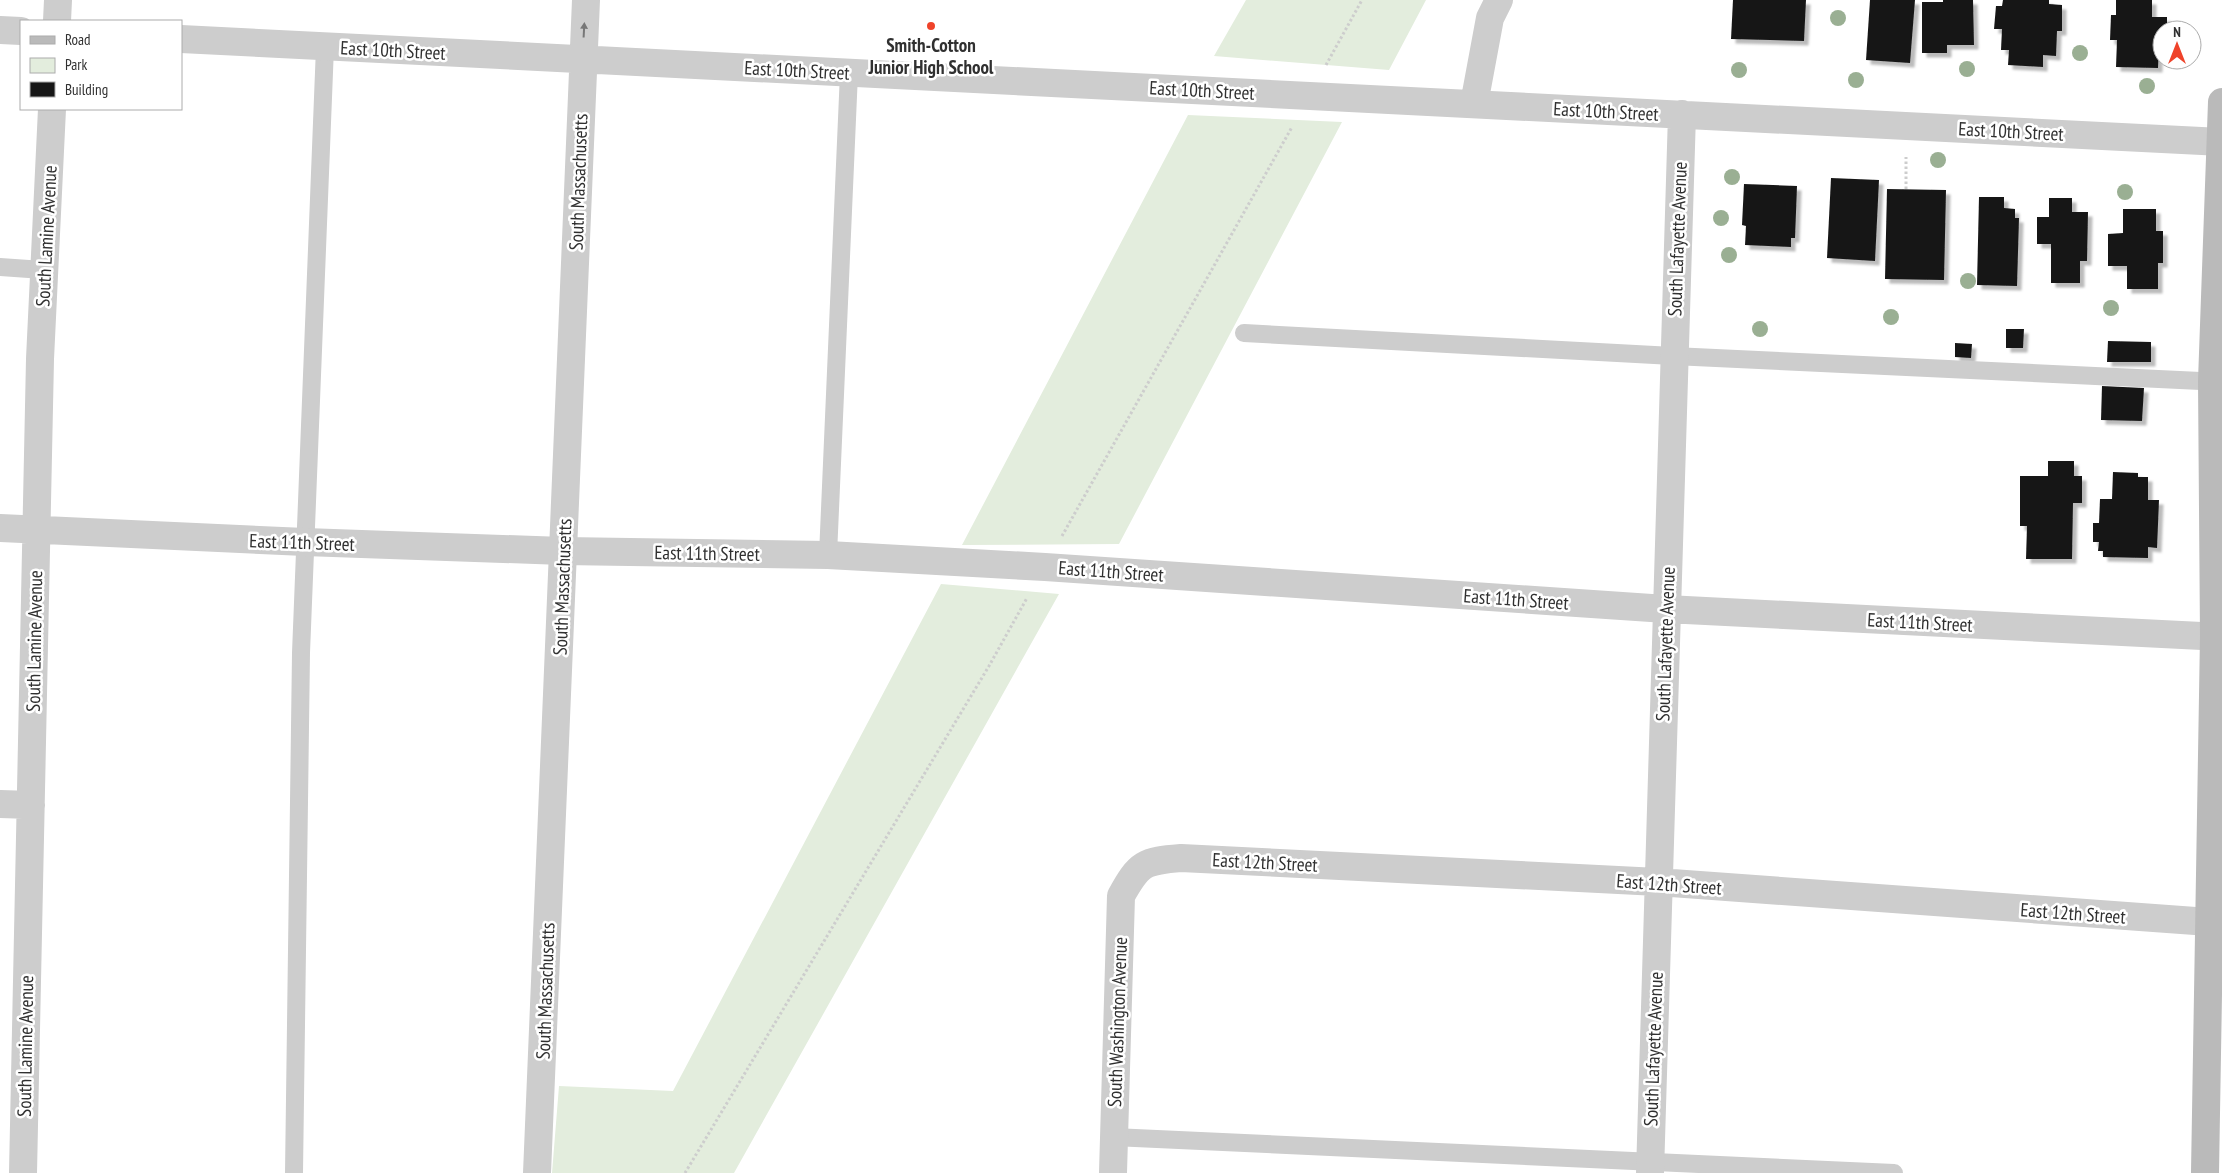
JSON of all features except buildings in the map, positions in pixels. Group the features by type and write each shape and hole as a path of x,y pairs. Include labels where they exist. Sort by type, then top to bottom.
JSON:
{"main road":[{"path":"2205,1173 2209,922 2218,636 2217,382 2222,102"}],"street":[{"path":"57,20 58,0"},
{"name":"South Massachusetts","path":"537,1173 586,0"},
{"path":"1474,104 1490,18 1500,0"},
{"path":"0,30 20,31"},
{"name":"East 10th Street","path":"182,39 1310,94 2222,142"},
{"name":"South Lamine Avenue","path":"22,1173 43,270 52,110"},
{"name":"South Lafayette Avenue","path":"1650,1168 1673,356 1682,114"},
{"name":"East 11th Street","path":"0,528 305,542 563,551 828,555 1045,566 1666,609 2218,636"},
{"path":"0,804 31,805"},
{"name":"East 12th Street","path":"1133,874 1151,860 1180,858 1658,882 2209,922"},
{"name":"South Washington Avenue","path":"1113,1173 1121,896 1133,874"}],"lane":[{"path":"294,1173 301,663 324,47"},
{"path":"828,555 849,73"},
{"path":"0,267 43,270"},
{"path":"1244,333 2217,382"},
{"path":"1114,1137 1650,1168 1894,1173"}],"path":[{"path":"1324,68 1362,0"},
{"path":"685,1173 989,666 1293,125"}],"green space":[{"path":"1246,0 1426,0 1389,70 1214,56"},
{"path":"1188,115 1342,122 1119,544 962,545"},
{"path":"941,584 1059,594 734,1173 552,1173 559,1086 673,1091"}],"place":[{"name":"Smith-Cotton Junior High School","path":"931,26"}]}
